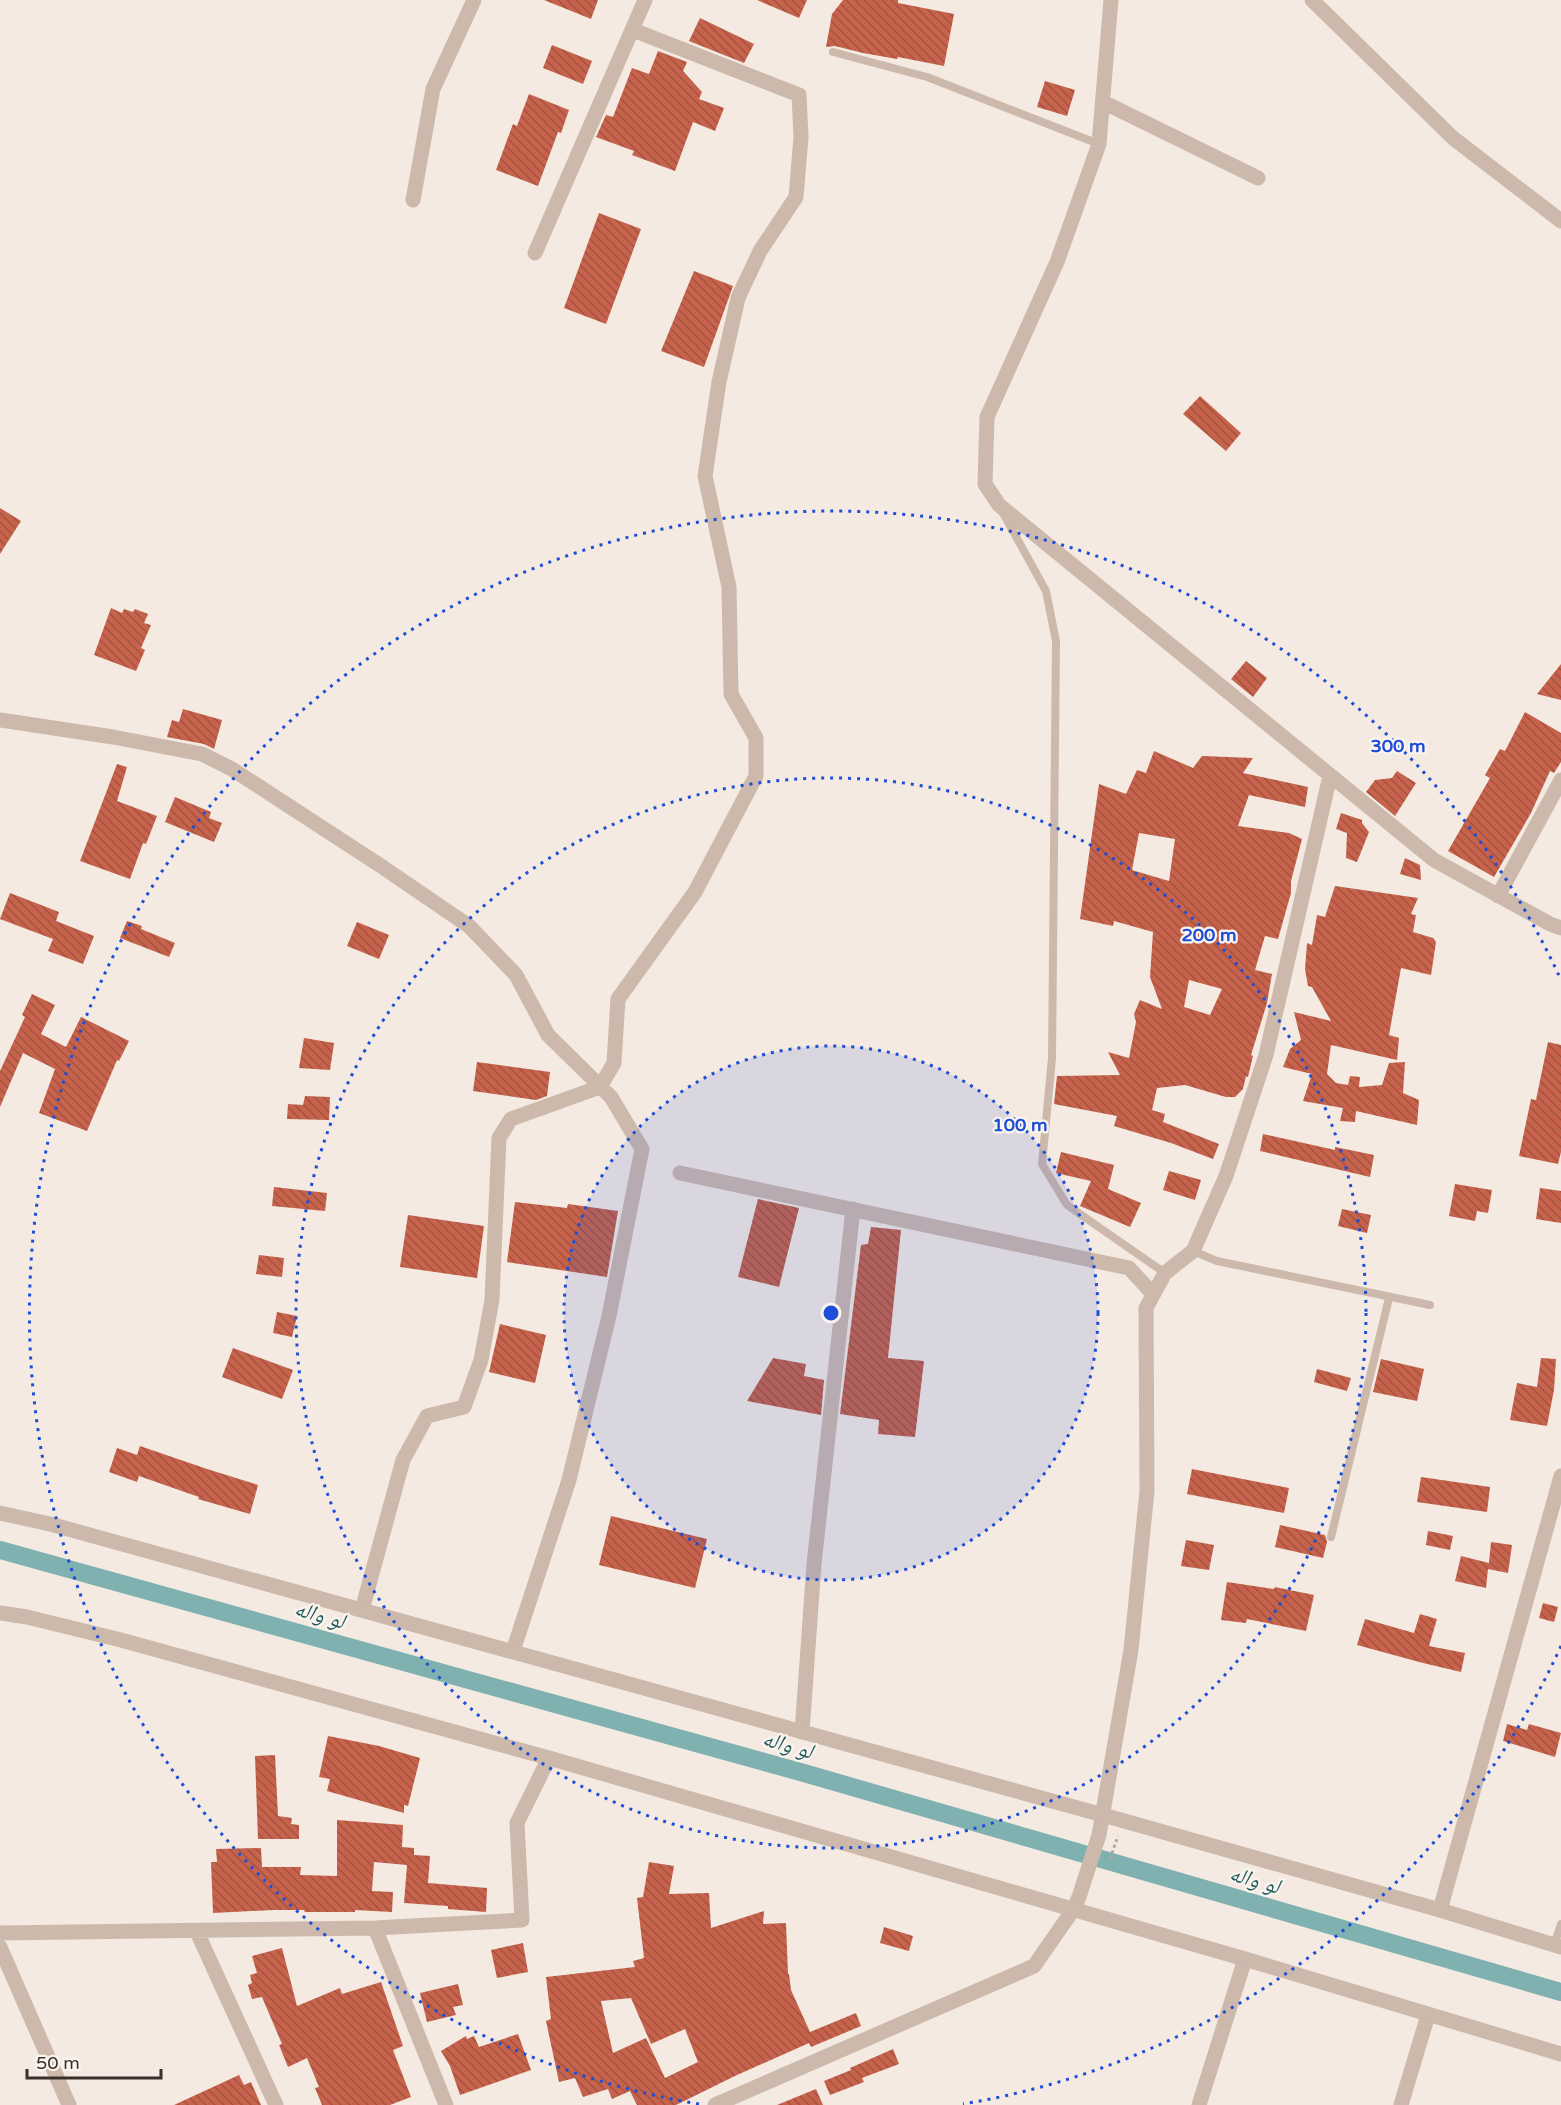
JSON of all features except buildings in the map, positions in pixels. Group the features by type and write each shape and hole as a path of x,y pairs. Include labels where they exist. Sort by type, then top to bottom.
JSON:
{"street":[{"path":"413,200 433,89 474,0"},
{"path":"535,253 645,0"},
{"path":"1111,0 1099,144 1057,262 987,417 985,484 999,505 1434,860 1561,928"},
{"path":"1312,0 1453,138 1561,221"},
{"path":"362,1610 403,1460 427,1416 464,1407 482,1360 492,1300 499,1138 511,1119 600,1087 614,1063 618,999 695,892 756,776 756,738 731,694 729,587 705,476 719,382 738,298 760,251 796,197 801,137 799,95 633,30"},
{"path":"1102,102 1258,178"},
{"path":"0,720 112,737 202,754 232,770 469,926 516,975 548,1035 611,1097 642,1149 609,1316 569,1480 513,1652"},
{"path":"715,2105 1034,1966 1076,1903 1099,1835 1131,1650 1147,1491 1146,1308 1165,1273 1193,1251 1226,1176 1266,1056 1330,776"},
{"path":"1498,896 1561,780"},
{"path":"681,1173 1129,1268 1154,1294"},
{"path":"802,1732 814,1564 853,1209"},
{"path":"1440,1911 1560,1484"},
{"path":"0,1513 50,1524 1103,1815 1558,1946"},
{"path":"0,1613 27,1617 121,1640 1076,1903 1245,1959 1561,2054"},
{"path":"0,1933 375,1928 522,1920 517,1823 549,1758"},
{"path":"375,1928 446,2105"},
{"path":"198,1932 276,2105"},
{"path":"0,1947 69,2105"},
{"path":"1199,2105 1245,1959"},
{"path":"1401,2105 1428,2015"}],"lane":[{"path":"833,52 927,77 1099,144"},
{"path":"999,505 1046,591 1056,641 1052,1058 1042,1164 1067,1205 1165,1273"},
{"path":"1193,1251 1217,1261 1430,1305"},
{"path":"1331,1537 1389,1298"},
{"path":"1558,1946 1561,1924"}],"waterway":[{"name":"لو واله","path":"0,1550 811,1775 1561,1992"}]}
